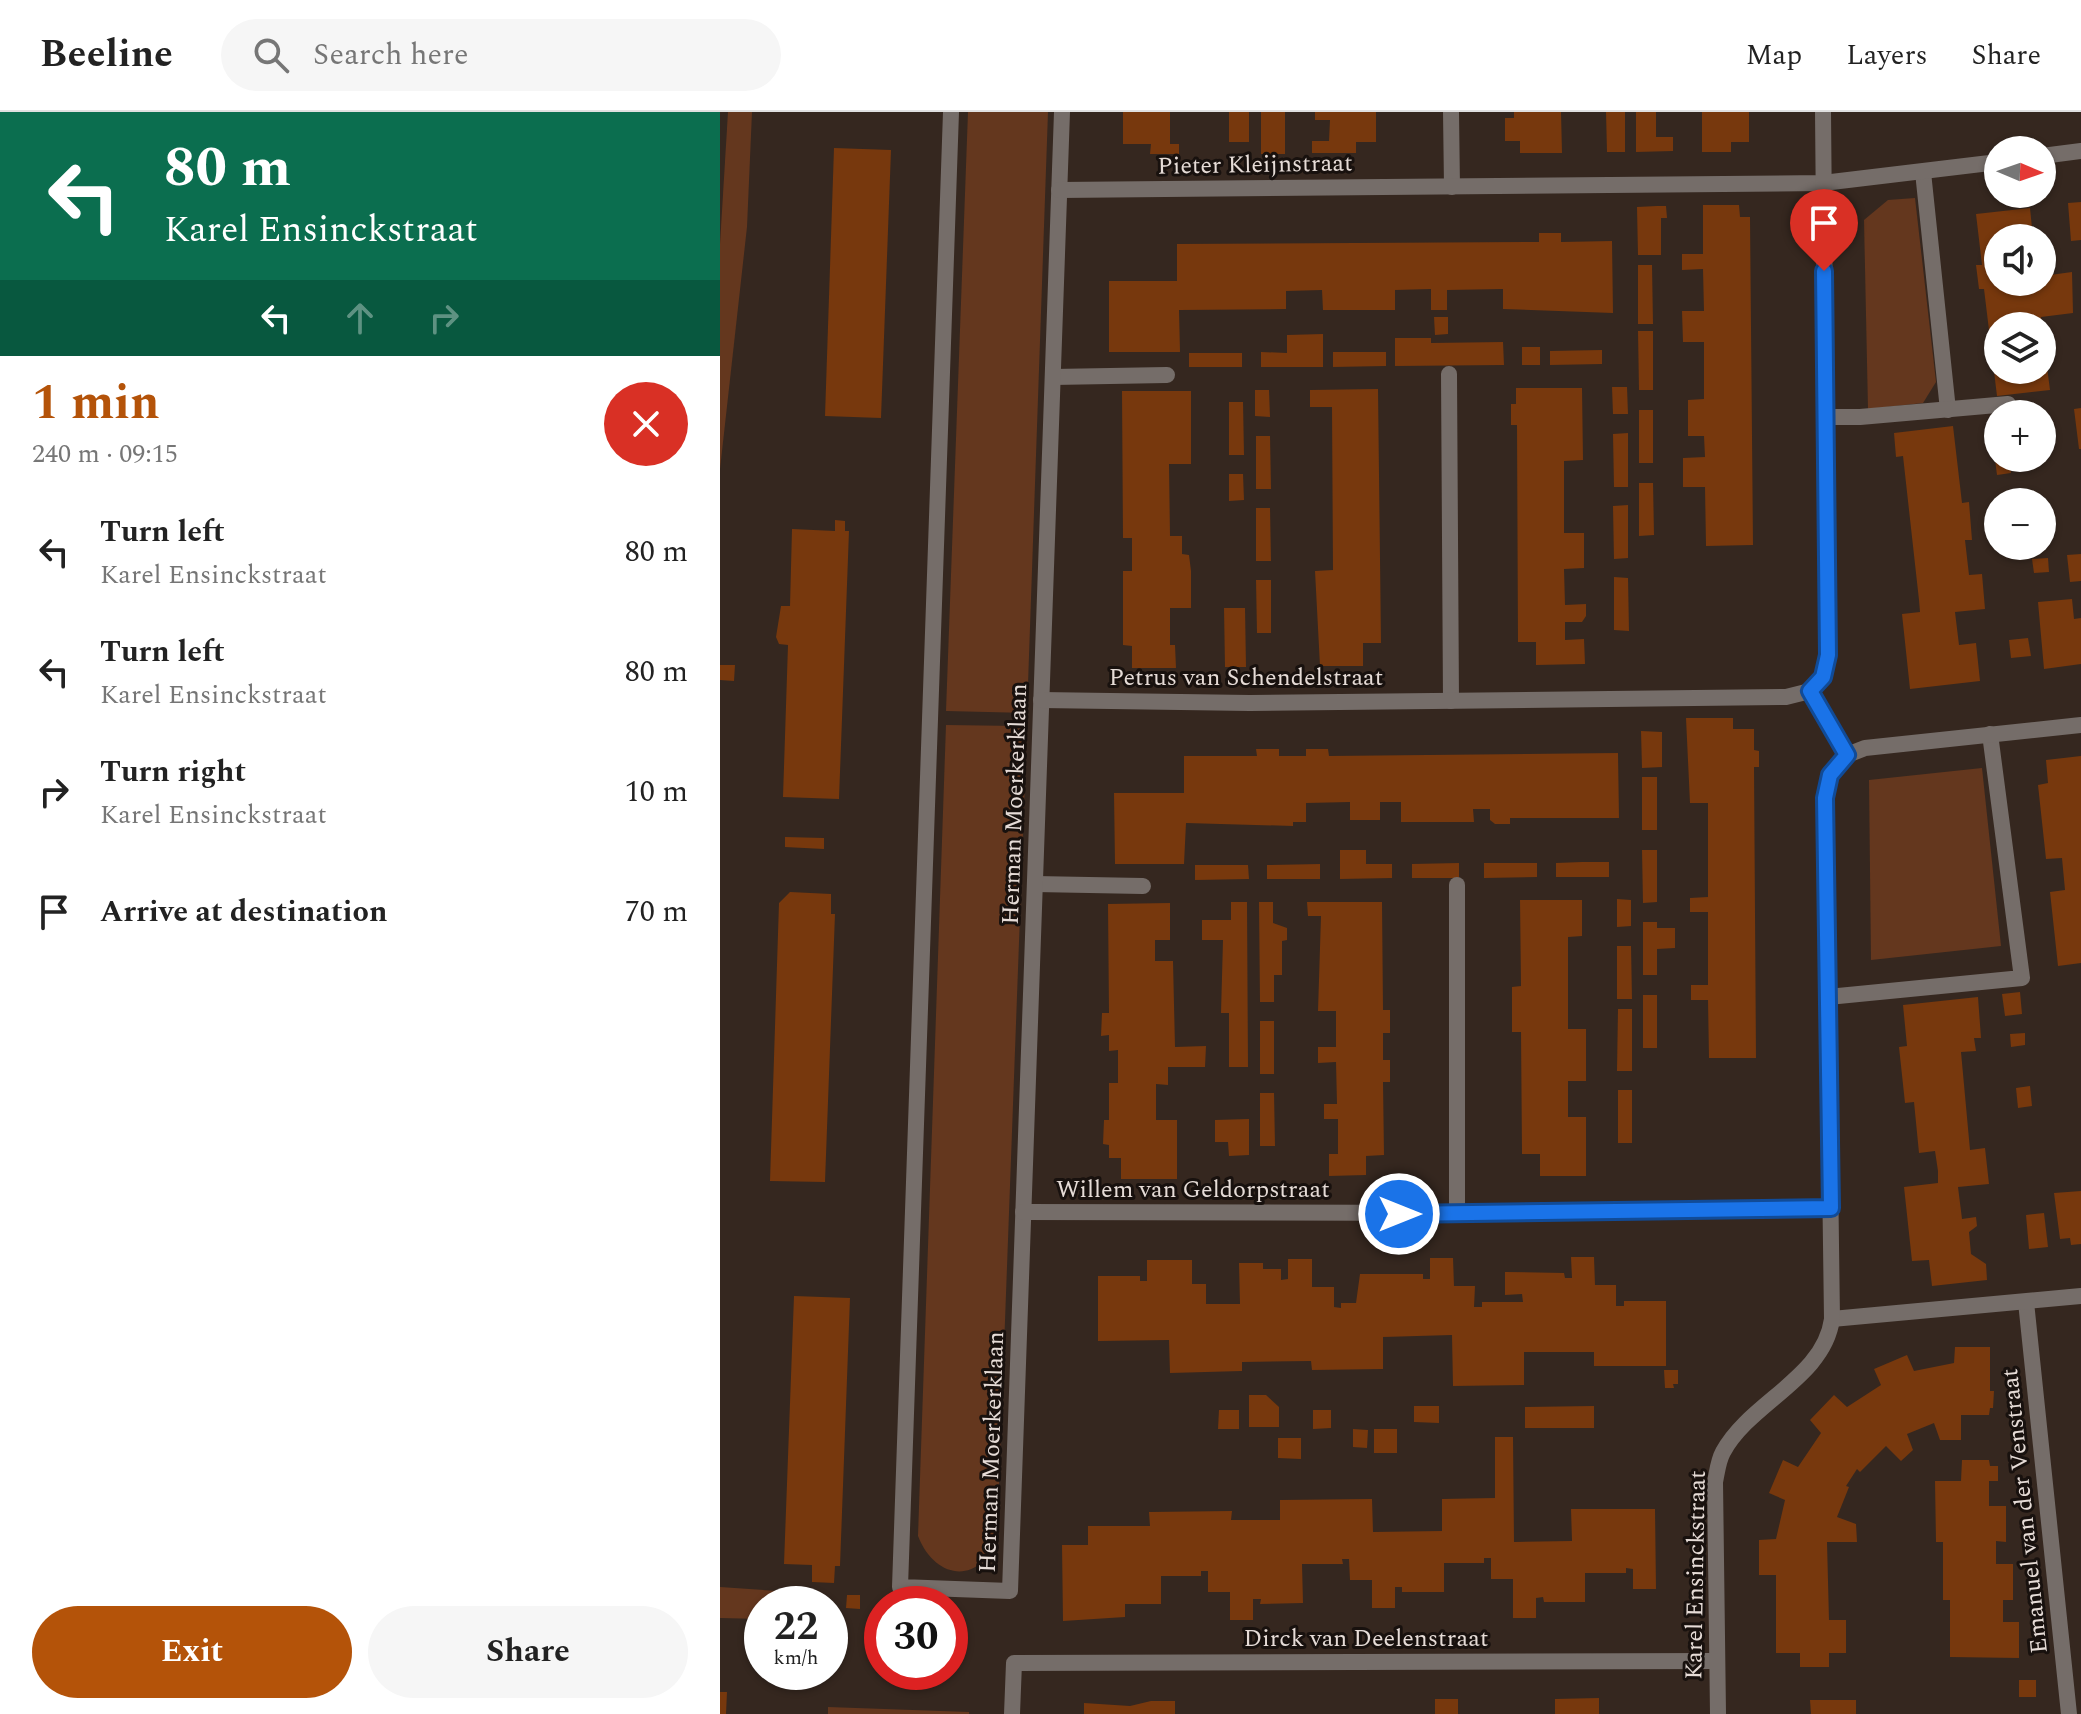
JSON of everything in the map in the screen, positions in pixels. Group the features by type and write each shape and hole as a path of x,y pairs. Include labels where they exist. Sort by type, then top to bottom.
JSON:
{"street":[{"name":"Herman Moerkerklaan","path":"951,112 900,1587 1010,1591 1062,112"},
{"path":"1451,112 1452,187"},
{"path":"1823,112 1828,655 1823,677 1810,691 1847,755 1865,748 2081,725"},
{"path":"2056,154 2081,151"},
{"name":"Pieter Kleijnstraat","path":"1059,190 1823,183 1984,164"},
{"path":"1923,172 1948,410"},
{"path":"1449,374 1451,701"},
{"path":"1053,377 1167,375"},
{"path":"1826,417 1984,406"},
{"name":"Petrus van Schendelstraat","path":"1041,700 1451,701 1786,697 1810,691"},
{"path":"1828,997 2022,978 1990,734"},
{"name":"Karel Ensinckstraat","path":"1718,1714 1715,1482 1721,1454 1738,1431 1818,1355 1829,1339 1832,1319 1825,798 1830,775 1847,755"},
{"path":"1035,884 1143,886"},
{"path":"1457,885 1457,1213"},
{"name":"Willem van Geldorpstraat","path":"1023,1212 1457,1213 1831,1208"},
{"path":"1832,1319 2081,1296"},
{"name":"Emanuel van der Venstraat","path":"2026,1302 2069,1714"},
{"name":"Dirck van Deelenstraat","path":"1012,1714 1014,1663 1717,1661"}],"shaded area":[{"path":"728,112 752,112 747,227 720,469 720,244"},
{"path":"968,112 1048,112 1027,713 946,711"},
{"path":"1915,198 1936,382 1923,403 1868,409 1864,220 1888,200"},
{"path":"946,725 1027,726 997,1537 981,1563 959,1571 947,1569 936,1562 918,1536"},
{"path":"1982,768 2001,946 1871,960 1869,780"},
{"path":"720,1587 744,1589 744,1619 720,1618"},
{"path":"828,1707 969,1712 969,1714 828,1714"}],"building":[{"path":"1123,112 1170,112 1170,144 1179,144 1179,154 1150,154 1151,144 1123,144"},
{"path":"1229,112 1249,112 1249,142 1229,142"},
{"path":"1261,112 1285,112 1285,154 1261,154"},
{"path":"1315,112 1376,112 1376,142 1356,142 1356,153 1312,153 1312,141 1329,141 1330,120 1315,120"},
{"path":"1514,112 1561,112 1562,153 1520,153 1520,141 1505,141 1505,118 1514,118"},
{"path":"1606,112 1625,112 1625,152 1607,152"},
{"path":"1636,112 1656,112 1656,137 1673,137 1673,151 1636,152"},
{"path":"1702,112 1749,112 1749,142 1731,142 1731,152 1702,152"},
{"path":"834,148 891,150 881,418 825,416"},
{"path":"2081,202 2081,240 2071,241 2068,203"},
{"path":"1703,205 1739,205 1740,217 1750,217 1753,545 1706,546 1705,487 1683,487 1683,458 1705,457 1704,436 1688,436 1688,400 1704,399 1704,342 1683,342 1682,311 1704,311 1703,269 1682,270 1682,254 1703,254"},
{"path":"1666,206 1667,218 1661,218 1661,255 1638,255 1637,207"},
{"path":"2030,208 2032,224 1984,224 1984,289 1979,289 1976,265 1982,265 1976,214"},
{"path":"1539,233 1561,233 1561,242 1612,241 1613,313 1503,309 1503,289 1447,290 1447,310 1431,310 1431,289 1395,290 1395,310 1323,310 1322,290 1286,291 1286,309 1179,310 1180,352 1109,352 1109,281 1177,281 1177,244 1539,242"},
{"path":"1638,265 1652,265 1653,324 1638,324"},
{"path":"2072,272 2073,313 1987,312 1985,296 2056,296 2056,274"},
{"path":"1434,317 1448,317 1448,334 1435,335"},
{"path":"1638,331 1653,331 1653,390 1639,390"},
{"path":"1323,334 1323,367 1261,367 1261,352 1287,353 1287,335"},
{"path":"1395,338 1431,338 1431,343 1503,342 1504,365 1395,366"},
{"path":"1522,347 1540,347 1540,365 1522,365"},
{"path":"1602,350 1602,364 1550,365 1550,351"},
{"path":"1333,352 1386,352 1386,366 1333,367"},
{"path":"1189,353 1242,353 1242,367 1189,367"},
{"path":"1996,384 2049,384 2050,390 1997,396"},
{"path":"1612,387 1627,387 1628,414 1613,414"},
{"path":"1516,388 1582,388 1583,460 1564,461 1564,533 1584,533 1584,568 1564,569 1565,605 1586,604 1586,616 1582,622 1565,622 1565,640 1584,639 1585,664 1536,665 1536,642 1518,642 1517,425 1511,425 1511,404 1516,404"},
{"path":"1378,389 1381,643 1363,643 1363,666 1320,666 1315,571 1333,570 1332,407 1310,407 1310,390"},
{"path":"1255,390 1269,390 1270,417 1255,416"},
{"path":"1122,391 1191,391 1191,464 1169,464 1170,536 1182,536 1182,554 1189,555 1191,571 1191,608 1170,608 1170,645 1175,645 1176,668 1132,668 1132,646 1123,645 1123,571 1132,571 1132,538 1123,538"},
{"path":"1229,402 1243,402 1244,455 1229,455"},
{"path":"2081,408 2081,449 2079,449 2074,409"},
{"path":"1639,410 1653,410 1653,463 1639,463"},
{"path":"1953,426 1962,503 1969,502 1972,540 1965,540 1969,575 1982,574 1985,609 1955,612 1959,645 1976,643 1980,681 1910,689 1902,614 1920,612 1903,456 1896,457 1894,433"},
{"path":"1628,433 1628,487 1614,487 1613,434"},
{"path":"1256,436 1270,436 1271,489 1256,489"},
{"path":"1229,474 1243,474 1244,500 1229,501"},
{"path":"1639,483 1653,483 1654,535 1639,536"},
{"path":"1628,505 1628,558 1614,559 1613,506"},
{"path":"1256,508 1270,508 1271,561 1256,561"},
{"path":"835,520 845,521 845,531 849,531 839,799 783,797 788,645 779,644 776,637 781,606 790,606 792,529 835,531"},
{"path":"2081,554 2081,581 2070,582 2067,555"},
{"path":"2032,560 2048,560 2049,572 2034,573"},
{"path":"1614,577 1628,578 1629,631 1614,630"},
{"path":"1256,580 1271,580 1271,633 1257,633"},
{"path":"2072,599 2074,619 2081,618 2081,664 2044,669 2038,602"},
{"path":"1224,608 1245,608 1246,667 1225,667"},
{"path":"2028,638 2031,656 2011,658 2009,640"},
{"path":"720,665 735,665 734,681 720,680"},
{"path":"1686,718 1733,718 1733,729 1754,729 1754,750 1759,751 1759,767 1754,767 1756,1058 1709,1058 1708,1000 1691,1000 1691,985 1708,985 1708,912 1690,912 1690,898 1708,897 1708,803 1690,803"},
{"path":"1641,731 1662,732 1662,767 1642,768"},
{"path":"1256,749 1279,749 1279,756 1306,756 1306,749 1328,749 1329,756 1618,753 1619,818 1510,818 1510,824 1495,824 1490,820 1490,809 1473,809 1474,822 1401,822 1401,802 1380,802 1380,820 1350,820 1350,802 1306,803 1306,822 1293,822 1293,826 1186,823 1184,864 1115,864 1114,793 1184,793 1184,756 1257,756"},
{"path":"2081,756 2081,963 2058,966 2050,892 2065,890 2062,858 2046,859 2038,785 2048,783 2046,760"},
{"path":"1642,777 1657,777 1657,830 1642,830"},
{"path":"785,837 824,838 824,849 785,847"},
{"path":"1340,850 1366,850 1366,864 1392,864 1392,878 1340,879"},
{"path":"1642,850 1657,850 1657,902 1643,903"},
{"path":"1609,862 1609,877 1556,877 1556,863"},
{"path":"1459,863 1459,878 1412,878 1412,864"},
{"path":"1484,863 1537,863 1537,877 1484,878"},
{"path":"1320,864 1320,879 1267,879 1267,865"},
{"path":"1195,865 1248,865 1249,879 1195,880"},
{"path":"790,892 831,894 831,914 835,914 825,1182 770,1181 779,903"},
{"path":"1617,899 1631,900 1631,926 1617,927"},
{"path":"1520,900 1582,900 1582,936 1568,937 1568,1029 1586,1029 1586,1081 1568,1081 1568,1117 1586,1117 1586,1176 1540,1176 1540,1154 1522,1154 1521,1032 1512,1032 1512,987 1521,986"},
{"path":"1231,902 1247,902 1248,1067 1229,1067 1229,1013 1221,1013 1223,940 1202,940 1202,920 1231,920"},
{"path":"1259,902 1273,902 1273,923 1287,928 1287,940 1282,941 1282,975 1274,975 1274,1002 1260,1002"},
{"path":"1307,902 1382,902 1383,1010 1390,1010 1390,1033 1383,1033 1383,1060 1390,1060 1390,1082 1383,1082 1384,1155 1366,1156 1366,1175 1329,1176 1329,1154 1338,1154 1338,1119 1324,1119 1324,1104 1337,1104 1336,1062 1318,1063 1318,1047 1336,1047 1336,1011 1318,1011 1321,916 1308,916"},
{"path":"1170,903 1170,940 1155,940 1155,961 1173,961 1175,1047 1206,1046 1205,1067 1168,1067 1168,1085 1156,1084 1156,1120 1177,1120 1177,1179 1121,1179 1121,1158 1109,1158 1109,1145 1103,1144 1104,1120 1109,1120 1109,1083 1118,1083 1118,1050 1109,1051 1109,1035 1101,1036 1102,1013 1109,1013 1108,904"},
{"path":"1643,922 1657,922 1657,928 1675,928 1675,948 1657,949 1657,975 1643,975"},
{"path":"1617,946 1631,946 1632,999 1617,999"},
{"path":"2020,992 2022,1014 2005,1016 2002,994"},
{"path":"1643,995 1657,995 1657,1048 1643,1048"},
{"path":"1978,997 1981,1038 1974,1038 1976,1051 1961,1052 1970,1150 1985,1148 1989,1184 1958,1187 1962,1219 1976,1217 1977,1226 1969,1232 1971,1254 1986,1264 1987,1280 1932,1286 1929,1260 1912,1261 1904,1187 1938,1183 1938,1171 1935,1151 1919,1153 1914,1102 1905,1103 1899,1047 1907,1046 1903,1005"},
{"path":"1618,1009 1632,1009 1632,1071 1617,1071"},
{"path":"1260,1021 1274,1021 1274,1074 1260,1074"},
{"path":"2025,1033 2025,1045 2011,1047 2010,1034"},
{"path":"2030,1086 2032,1106 2018,1108 2016,1088"},
{"path":"1618,1090 1632,1090 1632,1143 1618,1143"},
{"path":"1260,1093 1274,1093 1275,1146 1260,1146"},
{"path":"1249,1119 1249,1155 1229,1156 1228,1142 1215,1142 1215,1120"},
{"path":"2081,1191 2081,1244 2071,1245 2070,1238 2060,1239 2054,1193"},
{"path":"2044,1213 2048,1247 2029,1249 2026,1215"},
{"path":"1571,1257 1594,1257 1595,1285 1616,1285 1616,1306 1624,1306 1624,1301 1666,1301 1666,1366 1594,1366 1594,1352 1524,1352 1524,1385 1453,1386 1452,1335 1383,1337 1383,1369 1312,1370 1311,1361 1242,1362 1242,1371 1170,1373 1169,1340 1098,1341 1098,1276 1140,1276 1140,1281 1147,1281 1147,1260 1192,1260 1192,1284 1206,1284 1206,1304 1240,1304 1239,1263 1263,1263 1263,1269 1281,1269 1281,1280 1288,1279 1288,1259 1312,1259 1312,1287 1334,1287 1334,1307 1341,1308 1341,1303 1356,1303 1360,1274 1423,1274 1423,1279 1430,1279 1430,1258 1453,1258 1454,1286 1475,1286 1474,1307 1482,1307 1482,1302 1523,1302 1522,1294 1505,1295 1505,1272 1564,1273 1565,1278 1572,1278"},
{"path":"794,1296 850,1298 840,1566 835,1566 834,1583 812,1582 812,1565 784,1564"},
{"path":"1955,1347 1990,1347 1993,1408 1990,1408 1989,1415 1961,1415 1961,1440 1940,1440 1934,1423 1907,1434 1913,1450 1901,1461 1886,1446 1860,1472 1857,1469 1846,1486 1849,1487 1837,1517 1856,1524 1857,1542 1827,1542 1829,1620 1846,1620 1846,1653 1829,1653 1829,1667 1800,1667 1800,1653 1776,1653 1776,1575 1759,1575 1759,1540 1776,1539 1785,1500 1769,1493 1783,1460 1798,1467 1821,1433 1810,1420 1834,1395 1847,1407 1881,1385 1874,1369 1907,1355 1914,1371 1954,1363"},
{"path":"1664,1370 1678,1370 1678,1384 1673,1384 1674,1388 1665,1388"},
{"path":"1249,1395 1266,1395 1279,1407 1279,1427 1249,1427"},
{"path":"1414,1406 1439,1406 1439,1423 1414,1422"},
{"path":"1594,1406 1594,1428 1525,1428 1525,1407"},
{"path":"1219,1410 1239,1410 1239,1429 1218,1429"},
{"path":"1313,1410 1331,1410 1331,1428 1313,1429"},
{"path":"1353,1429 1368,1430 1367,1448 1353,1447"},
{"path":"1374,1429 1397,1429 1397,1453 1374,1453"},
{"path":"1495,1437 1513,1437 1514,1542 1572,1541 1571,1509 1655,1509 1656,1589 1633,1589 1633,1569 1626,1568 1626,1573 1585,1573 1585,1602 1544,1602 1543,1597 1536,1598 1536,1618 1513,1618 1513,1579 1491,1579 1491,1558 1484,1558 1484,1563 1444,1563 1444,1592 1402,1592 1402,1587 1395,1587 1395,1608 1372,1608 1372,1580 1350,1580 1349,1559 1342,1559 1343,1564 1302,1564 1303,1603 1260,1604 1261,1599 1253,1599 1253,1620 1230,1620 1230,1592 1208,1592 1208,1571 1201,1571 1201,1576 1161,1576 1161,1604 1125,1604 1125,1617 1063,1621 1062,1545 1088,1545 1088,1526 1150,1526 1149,1512 1232,1511 1231,1520 1280,1520 1280,1500 1372,1499 1373,1532 1442,1531 1442,1499 1495,1498"},
{"path":"1278,1438 1301,1438 1301,1459 1278,1458"},
{"path":"1962,1460 1989,1460 1990,1466 1998,1466 1998,1481 1989,1481 1989,1506 2006,1506 2006,1542 1996,1541 1996,1564 2013,1564 2013,1600 2003,1600 2003,1622 2019,1622 2019,1658 1950,1657 1950,1600 1943,1600 1943,1542 1936,1542 1935,1481 1961,1481"},
{"path":"848,1595 860,1595 860,1609 848,1608"},
{"path":"2019,1680 2036,1680 2036,1697 2019,1697"},
{"path":"720,1692 727,1692 726,1714 720,1714"},
{"path":"1599,1698 1599,1714 1555,1714 1555,1699"},
{"path":"1435,1699 1458,1699 1458,1714 1435,1714"},
{"path":"1810,1700 1856,1700 1856,1714 1811,1714"},
{"path":"1151,1701 1175,1701 1175,1714 1084,1714 1084,1703 1130,1706"}],"route":[{"path":"1399,1214 1831,1208 1825,798 1830,775 1847,755 1810,691 1823,677 1828,655 1824,271"}]}
